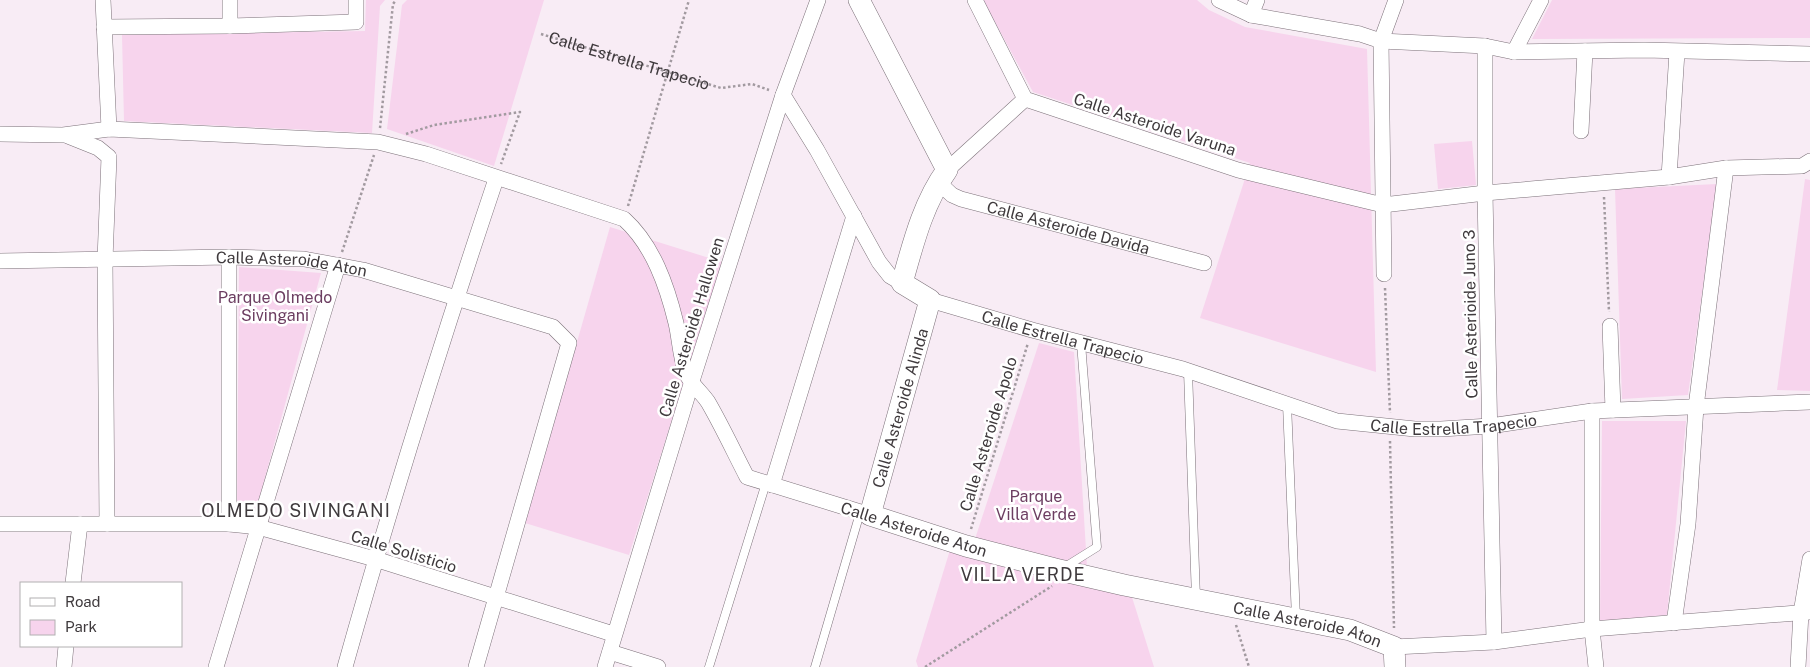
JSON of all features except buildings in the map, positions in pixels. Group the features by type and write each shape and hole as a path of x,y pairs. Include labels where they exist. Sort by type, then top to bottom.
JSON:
{"street":[{"path":"103,0 109,130"},
{"path":"230,0 230,26"},
{"path":"104,26 230,26 356,22 356,0"},
{"name":"Calle Asteroide Hallowen","path":"605,667 782,95 818,0"},
{"name":"Calle Asteroide Davida","path":"858,0 952,195 1204,264"},
{"path":"902,283 915,236 942,176 1025,99 975,0"},
{"path":"1219,0 1251,15 1360,34 1381,40 1485,46 1514,52 1810,54"},
{"path":"1251,15 1257,0"},
{"path":"1384,274 1381,40 1396,0"},
{"path":"1514,52 1541,0"},
{"name":"Calle Asterioide Juno 3","path":"1485,46 1484,193 1494,642"},
{"path":"1581,130 1585,51"},
{"path":"1669,177 1677,52"},
{"name":"Calle Estrella Trapecio","path":"782,95 879,262 890,276 930,300 1032,330 1188,371 1337,421 1432,429 1490,426 1592,411 1810,402"},
{"name":"Calle Asteroide Varuna","path":"1025,99 1238,170 1383,205"},
{"path":"0,134 63,135 109,130 378,142 426,154 624,219"},
{"path":"63,135 89,143 109,157 105,260 107,524"},
{"path":"1383,205 1484,193 1669,177 1726,168 1802,166 1810,161"},
{"path":"1674,624 1688,524 1696,407 1726,168"},
{"path":"345,667 376,559 456,299 496,178"},
{"path":"769,484 854,216"},
{"name":"Calle Asteroide Aton","path":"624,219 646,243 664,283 676,324 682,361 692,381 707,401 747,477 966,546 1068,572 1230,607 1350,630 1395,657"},
{"path":"229,257 230,524"},
{"name":"Calle Asteroide Aton","path":"0,261 229,257 304,259 363,270 456,299 553,326 569,343 495,597"},
{"path":"216,667 338,265"},
{"name":"Calle Asteroide Alinda","path":"865,514 930,300"},
{"path":"1610,326 1613,410"},
{"path":"1592,411 1592,629 1596,667"},
{"name":"Calle Solisticio","path":"0,524 230,524 258,527 376,559 614,634"},
{"path":"73,582 80,524"},
{"path":"1798,667 1806,613 1810,559"},
{"path":"476,667 495,597"},
{"path":"1395,657 1592,629 1806,613"},
{"path":"64,667 66,647"},
{"path":"610,652 658,667"}],"lane":[{"path":"1068,572 1097,547 1081,343"},
{"path":"1188,371 1196,600"},
{"path":"1287,404 1296,620"},
{"path":"709,667 769,484"},
{"name":"Calle Asteroide Alinda","path":"815,667 865,514"}],"path":[{"path":"624,219 689,0"},
{"name":"Calle Estrella Trapecio","path":"540,34 721,88 752,84 782,95"},
{"path":"378,142 434,125 520,112 496,178"},
{"path":"1603,183 1610,326"},
{"path":"1384,274 1390,425 1395,657"},
{"name":"Calle Asteroide Apolo","path":"966,546 1032,330"},
{"path":"925,667 1043,591 1068,572"},
{"path":"1230,607 1249,667"}],"green space":[{"path":"366,0 385,0 380,6 372,133 124,121 122,35 365,31"},
{"path":"407,0 544,0 494,166 387,129 402,5"},
{"path":"983,0 1197,0 1209,10 1245,27 1367,49 1376,372 1200,318 1250,163 1033,92"},
{"path":"1552,0 1810,0 1810,38 1532,39"},
{"path":"1472,141 1476,185 1438,189 1434,144"},
{"path":"1805,179 1810,180 1810,391 1777,390"},
{"path":"1717,184 1688,395 1622,399 1615,189"},
{"path":"610,227 722,262 629,555 525,523"},
{"name":"Parque Olmedo Sivingani","path":"239,267 321,273 255,514 237,513"},
{"name":"Parque Villa Verde","path":"1039,343 1074,352 1087,567 975,539"},
{"path":"1602,421 1686,421 1667,615 1600,621"},
{"path":"950,550 1131,594 1154,667 918,667 916,661"}],"district":[{"name":"OLMEDO SIVINGANI","path":"296,511"},
{"name":"VILLA VERDE","path":"1023,575"}]}
